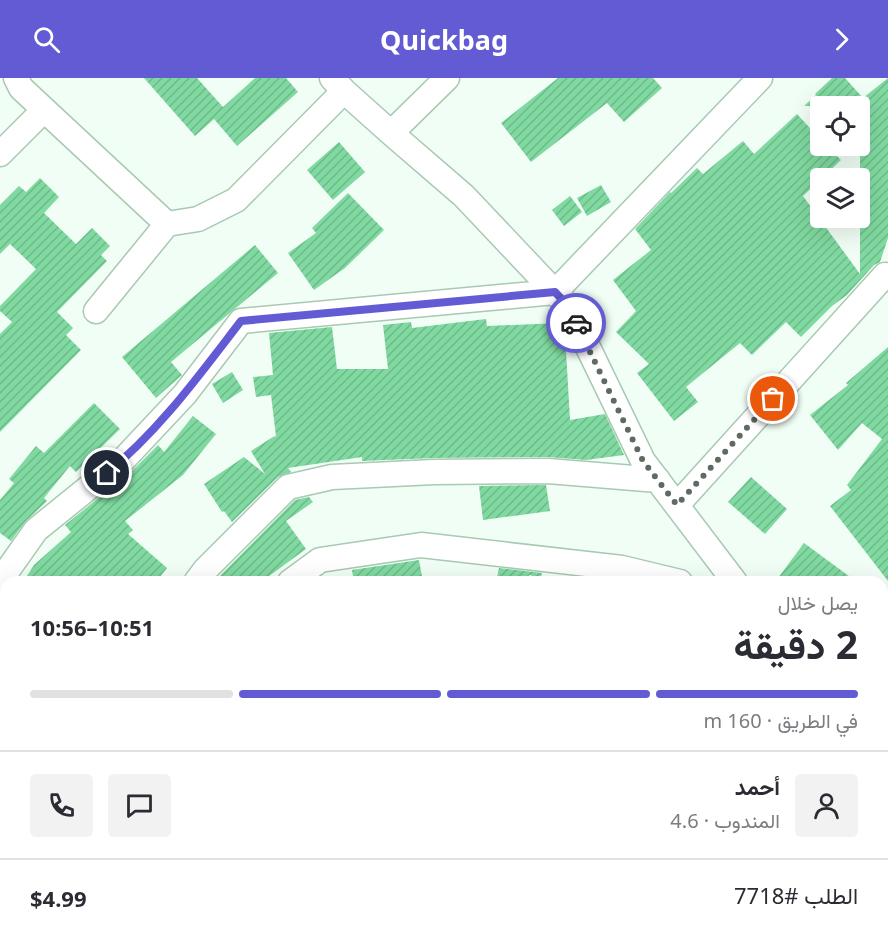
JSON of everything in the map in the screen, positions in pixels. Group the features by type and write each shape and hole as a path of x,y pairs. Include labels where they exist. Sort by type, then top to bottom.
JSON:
{"street":[{"path":"16,78 21,88 167,224"},
{"path":"391,133 447,78"},
{"path":"4,576 36,530 124,459 178,402 241,321 555,292 760,78"},
{"path":"96,311 167,224 198,219 236,200 338,84 464,196 568,306 643,461 730,576"},
{"path":"0,154 44,110"},
{"path":"677,505 885,275"},
{"path":"200,576 288,487 332,477 434,472 548,471 658,480"},
{"path":"298,576 320,560 421,545 575,572 622,568 655,576"}],"building":[{"path":"144,78 197,78 223,107 255,78 286,78 298,92 237,146 214,119 195,136"},
{"path":"558,78 653,78 662,88 624,122 607,103 531,162 501,123"},
{"path":"832,78 845,78 861,96 815,96"},
{"path":"888,78 888,238 880,262 874,265 847,295 832,306 801,337 786,322 752,355 740,343 686,387 698,402 674,421 637,373 649,364 616,332 636,311 613,280 651,250 635,229 670,192 697,168 703,174 743,141 754,154 797,114 810,128 810,156 837,156 841,160 833,168 810,168 810,189 803,196 810,206 810,228 826,228 860,274 860,228 870,228 870,168 860,168 860,156 870,156 870,96 866,96"},
{"path":"339,142 365,172 333,200 307,170"},
{"path":"40,178 59,197 44,213 76,244 92,228 110,246 101,255 107,261 57,312 73,328 66,335 81,350 0,432 0,334 12,322 0,311 0,306 36,269 10,244 0,254 0,205 19,186 26,192"},
{"path":"601,185 611,202 587,216 577,198"},
{"path":"348,193 384,230 345,268 314,290 288,253 316,233 312,228"},
{"path":"570,196 582,212 564,226 552,210"},
{"path":"255,245 278,273 171,362 182,375 156,398 122,357"},
{"path":"486,319 487,326 560,323 565,333 570,420 605,414 624,455 586,460 548,457 362,461 362,457 288,468 291,472 278,477 232,522 224,511 222,512 204,484 244,457 265,474 251,451 276,436 271,395 256,397 253,377 273,375 269,333 332,327 337,369 388,369 383,325 411,322 412,328"},
{"path":"888,347 888,576 884,576 830,506 851,490 847,485 882,439 862,423 838,450 810,415 848,385 846,383"},
{"path":"232,372 243,390 223,403 212,384"},
{"path":"94,403 120,429 76,472 70,466 44,498 47,501 25,522 11,541 0,533 0,500 14,483 9,479 36,446 44,453"},
{"path":"193,416 216,434 183,475 125,521 133,530 128,534 167,568 161,576 27,576 34,565 71,532 65,525 133,470 158,445 164,452"},
{"path":"751,477 787,509 765,534 728,502"},
{"path":"546,485 550,511 483,520 479,486"},
{"path":"309,497 313,502 286,521 306,549 269,576 220,576 295,500"},
{"path":"804,543 849,576 779,576"},
{"path":"419,560 422,576 353,576 352,570"},
{"path":"499,568 542,573 541,576 497,576"}],"way so far":[{"path":"576,323 643,461 677,505 773,399"}],"route":[{"path":"107,473 124,459 185,394 241,321 555,292 568,306 576,323"}]}
